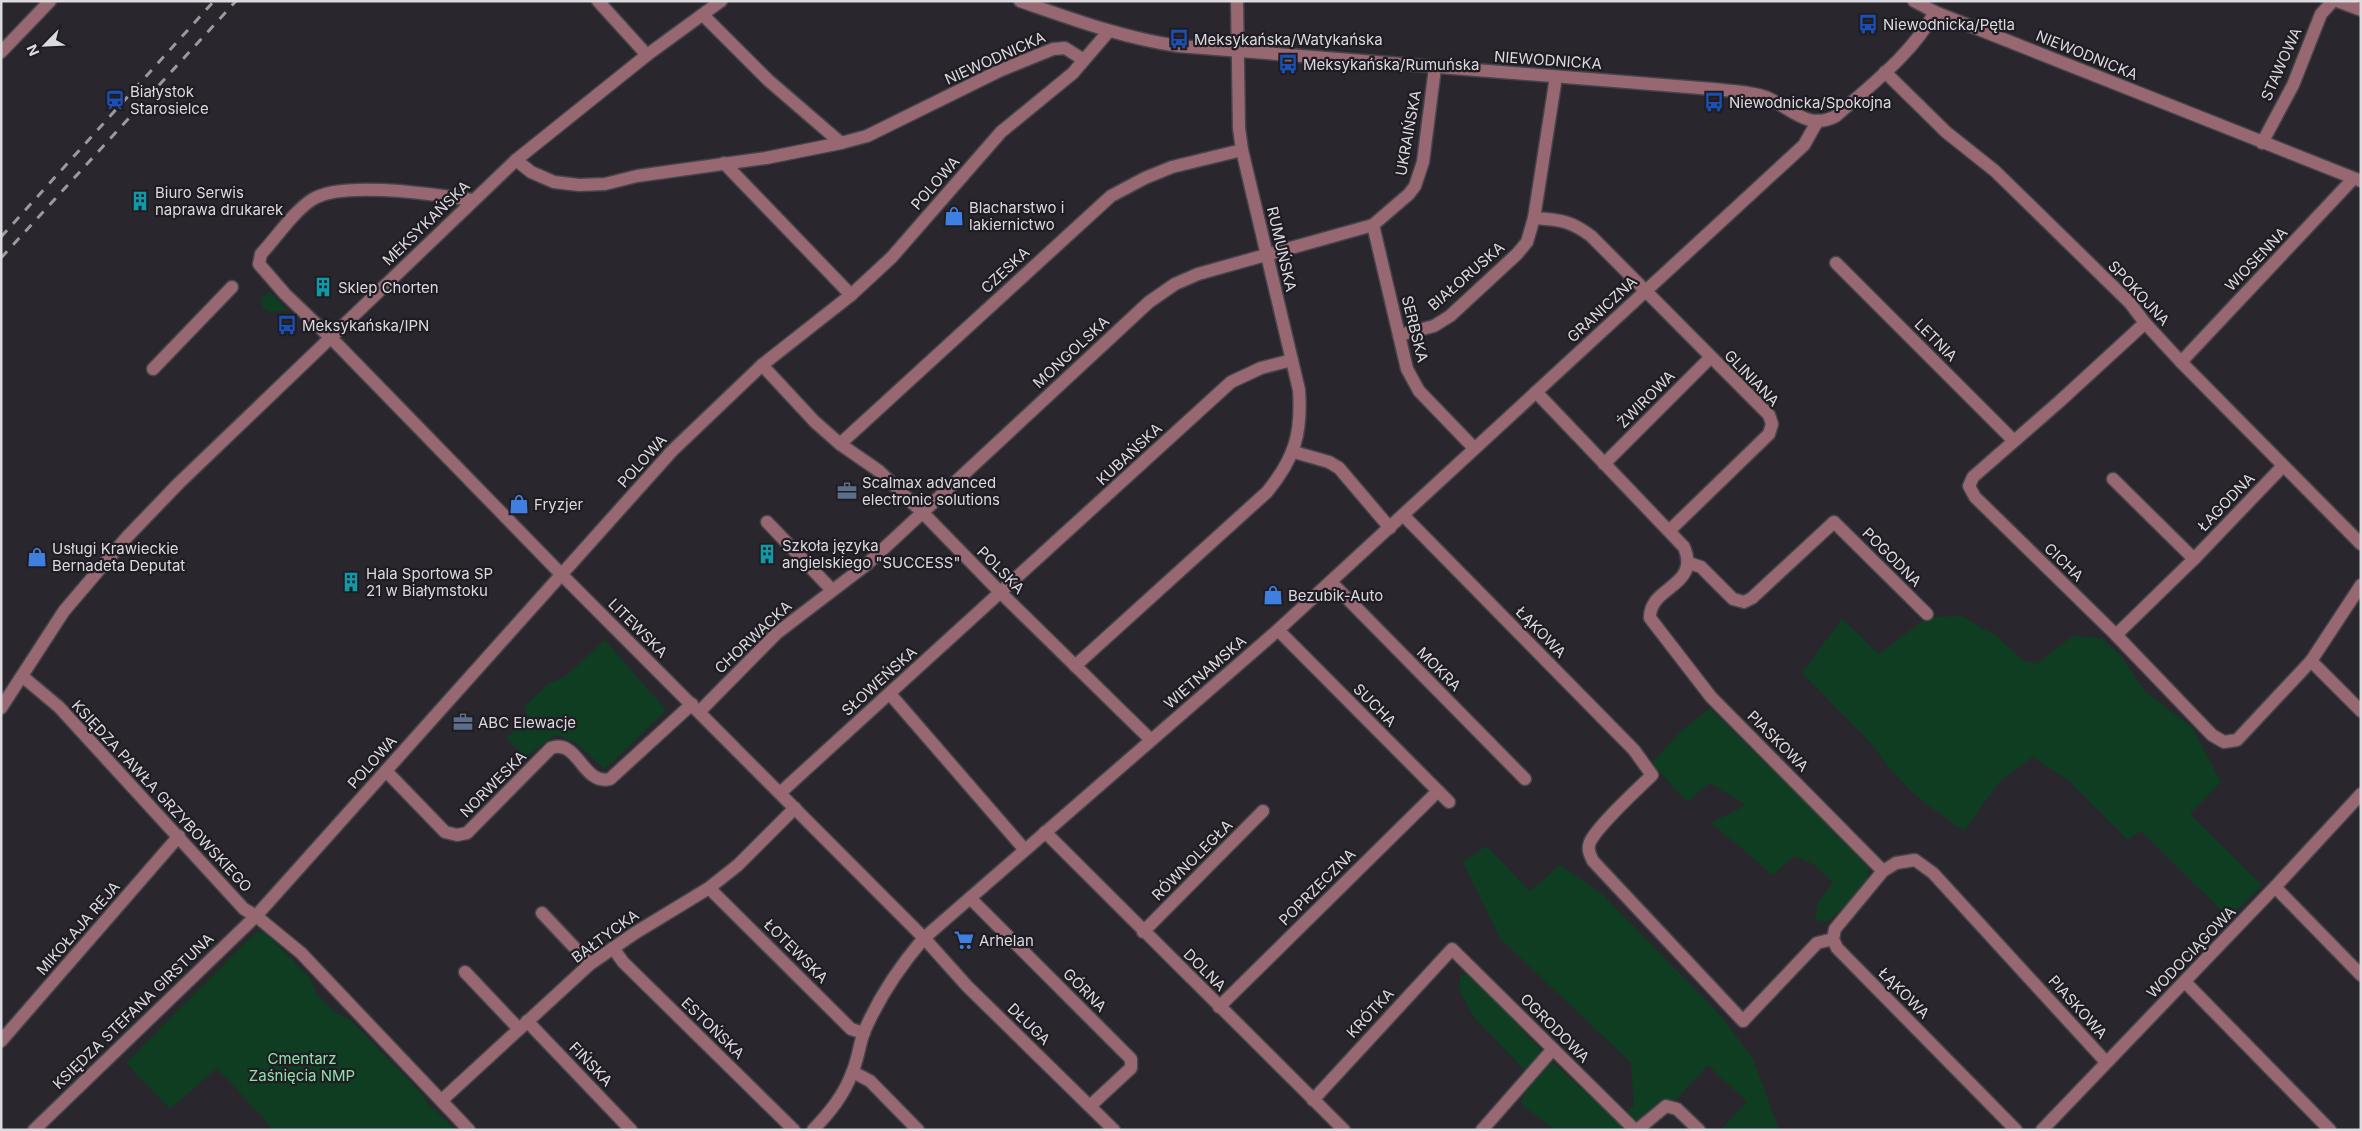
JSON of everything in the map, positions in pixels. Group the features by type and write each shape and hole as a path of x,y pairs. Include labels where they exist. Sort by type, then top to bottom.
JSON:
{"street":[{"path":"1,52 50,1"},
{"path":"598,1 647,55"},
{"name":"MEKSYKAŃSKA","path":"1,708 64,611 127,537 179,483 472,200 516,160 647,55 721,1"},
{"path":"1020,1 1109,31 1084,60"},
{"name":"RUMUŃSKA","path":"1075,666 1267,492 1279,477 1294,452 1300,410 1299,390 1242,150 1239,128 1237,1"},
{"name":"NIEWODNICKA","path":"1914,1 1935,12 2357,180"},
{"name":"STAWOWA","path":"2262,143 2293,85 2321,14 2335,1 2361,10"},
{"path":"1816,122 1836,116 1885,72 1920,36 1935,12"},
{"path":"703,15 768,80 841,144"},
{"name":"NIEWODNICKA","path":"1109,31 1170,45 1239,52 1712,89 1756,95 1775,102 1803,119 1816,122"},
{"name":"NIEWODNICKA","path":"516,160 531,172 554,182 579,185 605,184 637,176 766,158 841,144 867,136 999,71 1053,49 1065,48 1084,60"},
{"name":"POLOWA","path":"256,916 562,576 672,450 762,365 852,294 892,257 1001,132 1073,73 1084,60"},
{"name":"UKRAIŃSKA","path":"1267,256 1372,225 1410,194 1420,175 1435,68"},
{"name":"SPOKOJNA","path":"1885,72 1946,132 2011,188 2130,303 2144,323 2181,362 2282,467 2361,544"},
{"name":"BIAŁORUSKA","path":"1399,335 1434,326 1450,316 1527,242 1534,218 1556,77"},
{"name":"GRANICZNA","path":"1403,515 1804,144 1816,122"},
{"name":"CZESKA","path":"840,444 1111,196 1145,178 1172,167 1242,150"},
{"path":"724,163 852,294"},
{"name":"WIOSENNA","path":"2181,362 2357,180"},
{"name":"LITEWSKA","path":"472,200 436,195 366,190 324,194 307,204 261,254 259,264 272,282 562,576 924,938"},
{"path":"1534,218 1558,220 1574,224 1597,242 1645,292"},
{"name":"SERBSKA","path":"1372,225 1407,368 1419,391 1474,448"},
{"name":"MONGOLSKA","path":"923,513 1148,302 1175,284 1198,274 1267,256"},
{"name":"LETNIA","path":"1836,263 2013,440"},
{"path":"153,369 232,287"},
{"name":"GLINIANA","path":"1645,292 1769,415 1772,424 1768,434 1669,531"},
{"name":"CICHA","path":"2144,323 2060,401 2013,440 1973,477 1969,486 1975,496 2116,635 2212,735 2224,742 2237,740 2311,661"},
{"name":"ŻWIROWA","path":"1604,464 1710,358"},
{"name":"KUBAŃSKA","path":"1001,593 1231,382 1261,368 1292,360"},
{"name":"POLSKA","path":"762,365 815,422 840,444 878,471 923,513 1150,740"},
{"path":"1536,392 1684,547 1689,563"},
{"path":"1294,452 1329,462 1339,468 1390,528"},
{"name":"ŁAGODNA","path":"2116,635 2194,559 2282,467"},
{"path":"2113,479 2194,559"},
{"name":"CHORWACKA","path":"696,708 777,633 866,565 923,513"},
{"name":"WIETNAMSKA","path":"813,1130 840,1098 853,1072 864,1033 883,994 904,960 924,938 1278,630 1403,515"},
{"name":"ŁĄKOWA","path":"1403,515 1634,750 1652,775 1597,832 1590,844 1589,852 1592,861 1742,1020 1817,943 1833,939 1837,948 2016,1130"},
{"path":"767,522 832,590"},
{"name":"POGODNA","path":"1689,563 1701,567 1733,599 1744,602 1752,598 1834,522 1927,614"},
{"name":"PIASKOWA","path":"1689,563 1682,577 1655,602 1650,610 1650,618 1655,627 1711,697 1883,871 1896,863 1915,860 1933,872 2106,1062"},
{"name":"MOKRA","path":"1331,582 1525,779"},
{"path":"2361,585 2311,661 2361,711"},
{"name":"SŁOWEŃSKA","path":"780,793 1001,593"},
{"name":"SUCHA","path":"1278,630 1449,802"},
{"name":"KSIĘDZA PAWŁA GRZYBOWSKIEGO","path":"22,676 58,707 179,836 244,909 256,916 301,953 469,1130"},
{"path":"890,694 1025,850"},
{"name":"NORWESKA","path":"386,771 445,832 457,835 467,833 551,748 560,745 567,748 595,778 610,779 696,708"},
{"name":"POPRZECZNA","path":"1219,1008 1438,791"},
{"name":"WODOCIĄGOWA","path":"2042,1130 2275,887 2361,794"},
{"name":"BAŁTYCKA","path":"442,1100 590,964 709,888 738,865 795,808"},
{"name":"RÓWNOLEGŁA","path":"1143,932 1264,812"},
{"name":"DOLNA","path":"1045,832 1219,1008 1344,1130"},
{"name":"MIKOŁAJA REJA","path":"1,1041 179,836"},
{"path":"1833,939 1835,929 1883,871"},
{"path":"2275,887 2361,975"},
{"name":"ŁOTEWSKA","path":"709,888 851,1029 864,1033"},
{"name":"GÓRNA","path":"970,898 1131,1059 1131,1068 1090,1106"},
{"path":"542,913 590,964"},
{"name":"KSIĘDZA STEFANA GIRSTUNA","path":"34,1130 256,916"},
{"name":"DŁUGA","path":"924,938 967,986 1114,1130"},
{"name":"ESTOŃSKA","path":"613,948 623,962 794,1130"},
{"name":"OGRODOWA","path":"1452,949 1636,1130"},
{"name":"KRÓTKA","path":"1312,1100 1452,949"},
{"name":"FIŃSKA","path":"465,972 523,1025 631,1130"},
{"path":"2184,982 2330,1130"},
{"path":"1482,1130 1553,1049"},
{"path":"853,1072 870,1081 918,1130"},
{"path":"1636,1130 1666,1106 1677,1109 1700,1130"}],"green space":[{"path":"270,292 288,310 269,312 263,308 261,298"},
{"path":"1961,616 1998,637 2022,660 2036,664 2073,636 2101,638 2121,656 2144,691 2192,727 2221,782 2190,814 2262,885 2229,918 2141,831 2128,840 2068,780 2032,757 2000,781 1964,831 1910,790 1887,765 1870,742 1802,673 1842,619 1879,654 1920,623 1932,617"},
{"path":"605,640 666,710 605,769 575,742 556,735 525,757 506,738 528,718 524,707 548,684 566,676"},
{"path":"1710,708 1868,865 1868,882 1854,898 1827,922 1815,920 1818,903 1833,882 1813,864 1794,856 1773,875 1711,823 1746,805 1710,783 1687,802 1652,763 1679,733"},
{"path":"1486,846 1530,891 1560,865 1602,894 1722,1017 1753,1059 1779,1130 1721,1129 1747,1102 1708,1065 1648,1130 1553,1129 1521,1104 1530,1076 1474,1017 1459,990 1460,975 1471,974 1549,1059 1615,1119 1634,1106 1631,1063 1500,938 1463,862"},
{"name":"Cmentarz Zaśnięcia NMP","path":"256,932 265,932 311,979 316,993 336,1013 351,1020 422,1094 429,1105 456,1130 274,1130 217,1068 170,1109 126,1063"}],"railway":[{"path":"1,237 214,1"},
{"path":"1,258 236,1"}],"place":[{"name":"Niewodnicka/Pętla","path":"1868,24"},
{"name":"Meksykańska/Watykańska","path":"1179,39"},
{"name":"Meksykańska/Rumuńska","path":"1288,64"},
{"name":"Białystok Starosielce","path":"115,100"},
{"name":"Niewodnicka/Spokojna","path":"1714,102"},
{"name":"Biuro Serwis naprawa drukarek","path":"140,201"},
{"name":"Blacharstwo i lakiernictwo","path":"954,216"},
{"name":"Sklep Chorten","path":"323,287"},
{"name":"Meksykańska/IPN","path":"287,325"},
{"name":"Scalmax advanced electronic solutions","path":"847,491"},
{"name":"Fryzjer","path":"519,504"},
{"name":"Szkoła języka angielskiego \"SUCCESS\"","path":"767,554"},
{"name":"Usługi Krawieckie Bernadeta Deputat","path":"37,557"},
{"name":"Hala Sportowa SP 21 w Białymstoku","path":"351,582"},
{"name":"Bezubik-Auto","path":"1273,595"},
{"name":"ABC Elewacje","path":"463,722"},
{"name":"Arhelan","path":"964,940"}]}
